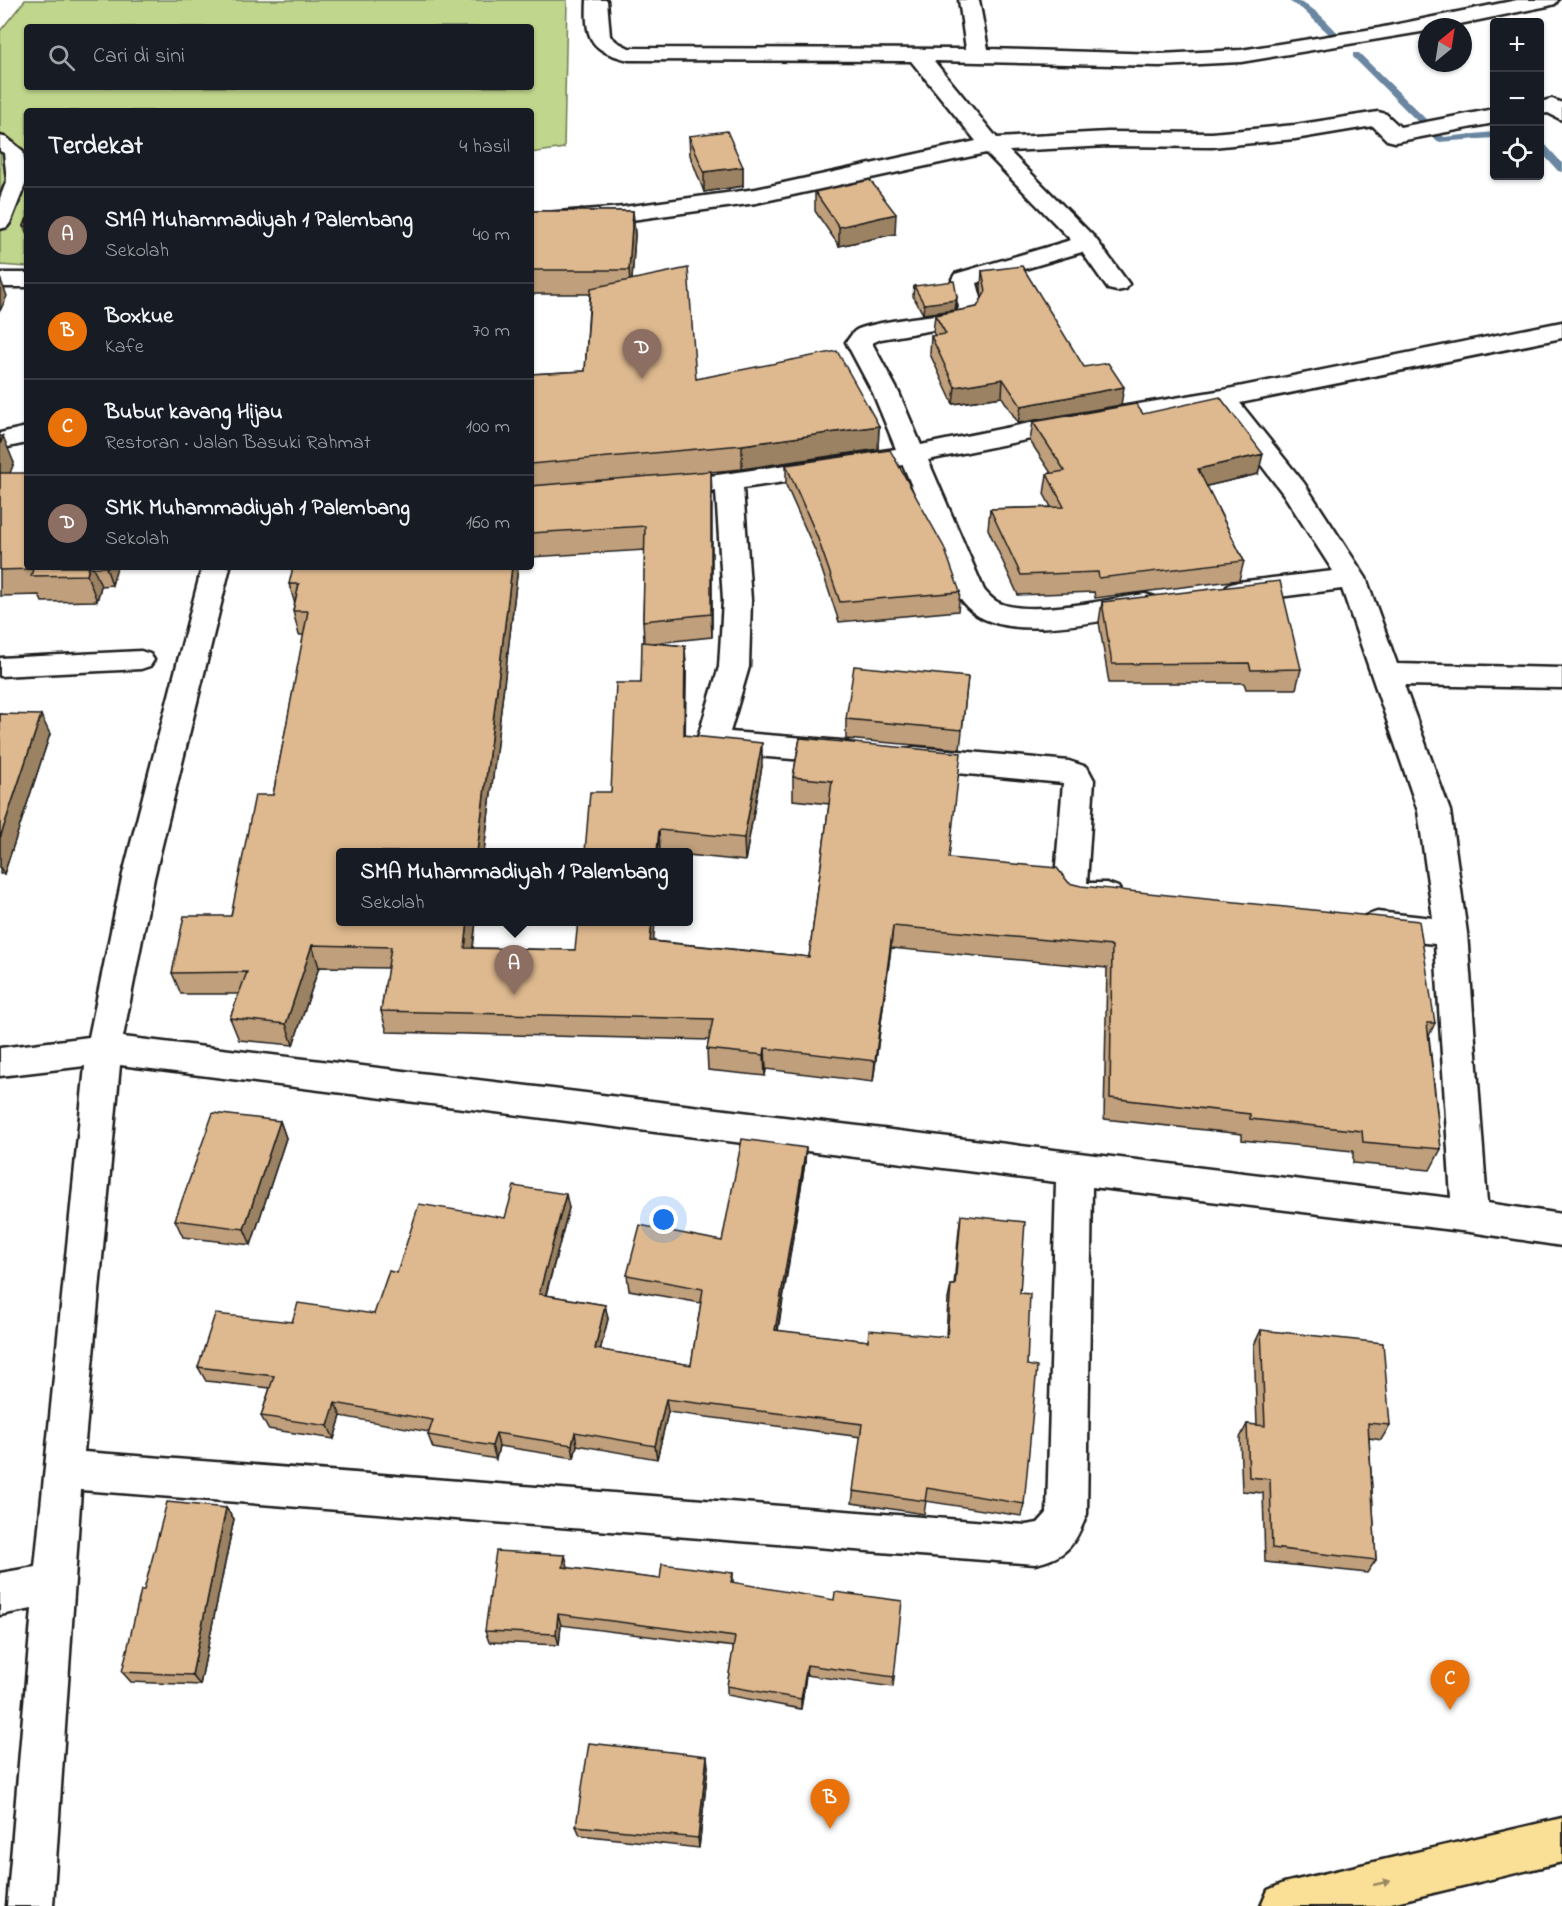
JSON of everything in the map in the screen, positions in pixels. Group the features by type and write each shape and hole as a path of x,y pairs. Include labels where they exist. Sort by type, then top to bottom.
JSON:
{"highway":[{"path":"1284,1906 1562,1840"}],"street":[{"path":"597,0 597,31 601,40 616,51 629,54 978,55 1160,60 1241,56 1379,34 1548,0"},
{"path":"969,0 978,55"},
{"path":"917,55 991,145 1087,243 1117,284"},
{"path":"1544,107 1552,106 1562,113"},
{"path":"534,221 624,214 756,196 991,145 1108,139 1212,140 1295,132 1378,119 1395,135 1490,117"},
{"path":"1087,243 964,279 971,307 965,318 864,336 859,342 886,393 970,594 980,605 995,612 1031,618 1173,600"},
{"path":"0,280 24,280"},
{"path":"682,486 729,482 913,455 1055,426 1223,398 1562,330"},
{"path":"1223,398 1294,489 1352,578 1388,674 1434,811 1452,933 1470,1216"},
{"path":"729,482 737,600 734,667 713,737 718,742 1072,773 1080,780 1070,889 1083,895 1136,898"},
{"path":"30,1906 63,1469 104,1048 138,878 215,570"},
{"path":"1209,596 1352,578"},
{"path":"1388,674 1562,678"},
{"path":"1346,921 1452,933"},
{"path":"0,1062 104,1048 1470,1216 1562,1230"},
{"path":"63,1469 1002,1543 1042,1544 1061,1530 1067,1514 1074,1169"},
{"path":"0,1594 54,1584"}],"lane":[{"path":"0,142 13,151 17,180 0,223"},
{"path":"0,667 141,660"}],"green space":[{"path":"25,0 567,0 564,148 534,153 534,108 24,108 24,267 0,265 0,31"}],"building":[{"path":"727,131 743,167 704,172 689,136"},
{"path":"870,180 896,214 839,227 815,192"},
{"path":"534,211 633,211 629,270 534,270"},
{"path":"1022,266 1084,367 1108,363 1124,387 1021,406 1003,379 955,387 931,336 946,334 935,315 977,307 986,291 982,271"},
{"path":"688,268 696,379 837,351 879,426 742,445 534,464 534,374 585,371 591,288"},
{"path":"954,281 956,300 924,304 914,286"},
{"path":"1220,397 1263,454 1198,469 1244,561 1099,578 1098,572 1021,575 990,509 1064,507 1047,474 1065,471 1033,422 1136,404 1143,414"},
{"path":"890,450 944,547 960,592 840,602 817,536 786,465"},
{"path":"711,471 711,614 643,621 645,526 534,533 534,486"},
{"path":"0,473 24,473 24,569 0,570"},
{"path":"33,570 88,570 87,575 31,576"},
{"path":"292,570 512,570 477,848 336,848 336,926 467,926 465,948 575,950 577,926 652,926 650,941 809,957 832,781 793,777 800,738 961,753 949,858 1057,868 1069,883 1081,886 1419,921 1435,1023 1427,1023 1441,1149 1363,1142 1362,1131 1250,1119 1250,1114 1110,1098 1112,946 893,926 875,1061 765,1048 764,1055 707,1049 713,1019 381,1011 391,947 312,945 286,1024 230,1018 247,972 172,973 184,916 231,916 255,795 273,795 308,611 293,611 299,584 289,584"},
{"path":"1280,581 1301,669 1251,670 1249,663 1112,664 1102,602"},
{"path":"642,642 685,646 684,735 762,743 744,838 659,830 657,848 585,848 590,792 611,792 616,683 641,683"},
{"path":"854,666 968,677 962,730 846,719"},
{"path":"0,714 41,715 0,838"},
{"path":"213,1113 280,1121 244,1229 175,1220"},
{"path":"742,1139 806,1148 775,1330 868,1341 869,1330 947,1337 951,1285 955,1285 961,1215 1025,1222 1020,1293 1030,1294 1027,1365 1037,1367 1024,1504 927,1488 925,1501 853,1491 862,1424 666,1399 655,1446 575,1432 572,1445 496,1433 492,1446 428,1435 433,1420 335,1403 328,1426 261,1416 274,1376 198,1367 215,1314 292,1322 298,1303 374,1314 389,1271 397,1273 419,1204 505,1218 514,1186 566,1194 539,1294 605,1305 595,1349 691,1365 703,1289 627,1275 640,1225 722,1241"},
{"path":"1261,1330 1383,1343 1390,1425 1368,1423 1376,1560 1272,1548 1270,1479 1249,1477 1247,1424 1265,1426"},
{"path":"167,1502 226,1508 192,1675 122,1672 141,1590 144,1590"},
{"path":"496,1551 565,1555 563,1567 660,1579 662,1564 733,1573 731,1582 834,1600 835,1592 902,1601 894,1677 807,1665 801,1699 727,1686 735,1637 558,1614 556,1634 485,1631"},
{"path":"589,1743 707,1756 698,1838 576,1826"}],"waterway":[{"path":"1292,0 1305,7 1333,33"},
{"path":"1356,55 1442,140 1490,135"},
{"path":"1544,149 1562,169"}],"place":[{"name":"SMK Muhammadiyah 1 Palembang","path":"642,379"},
{"name":"SMA Muhammadiyah 1 Palembang","path":"514,995"},
{"name":"Bubur kavang Hijau","path":"1450,1710"},
{"name":"Boxkue","path":"830,1829"}]}
